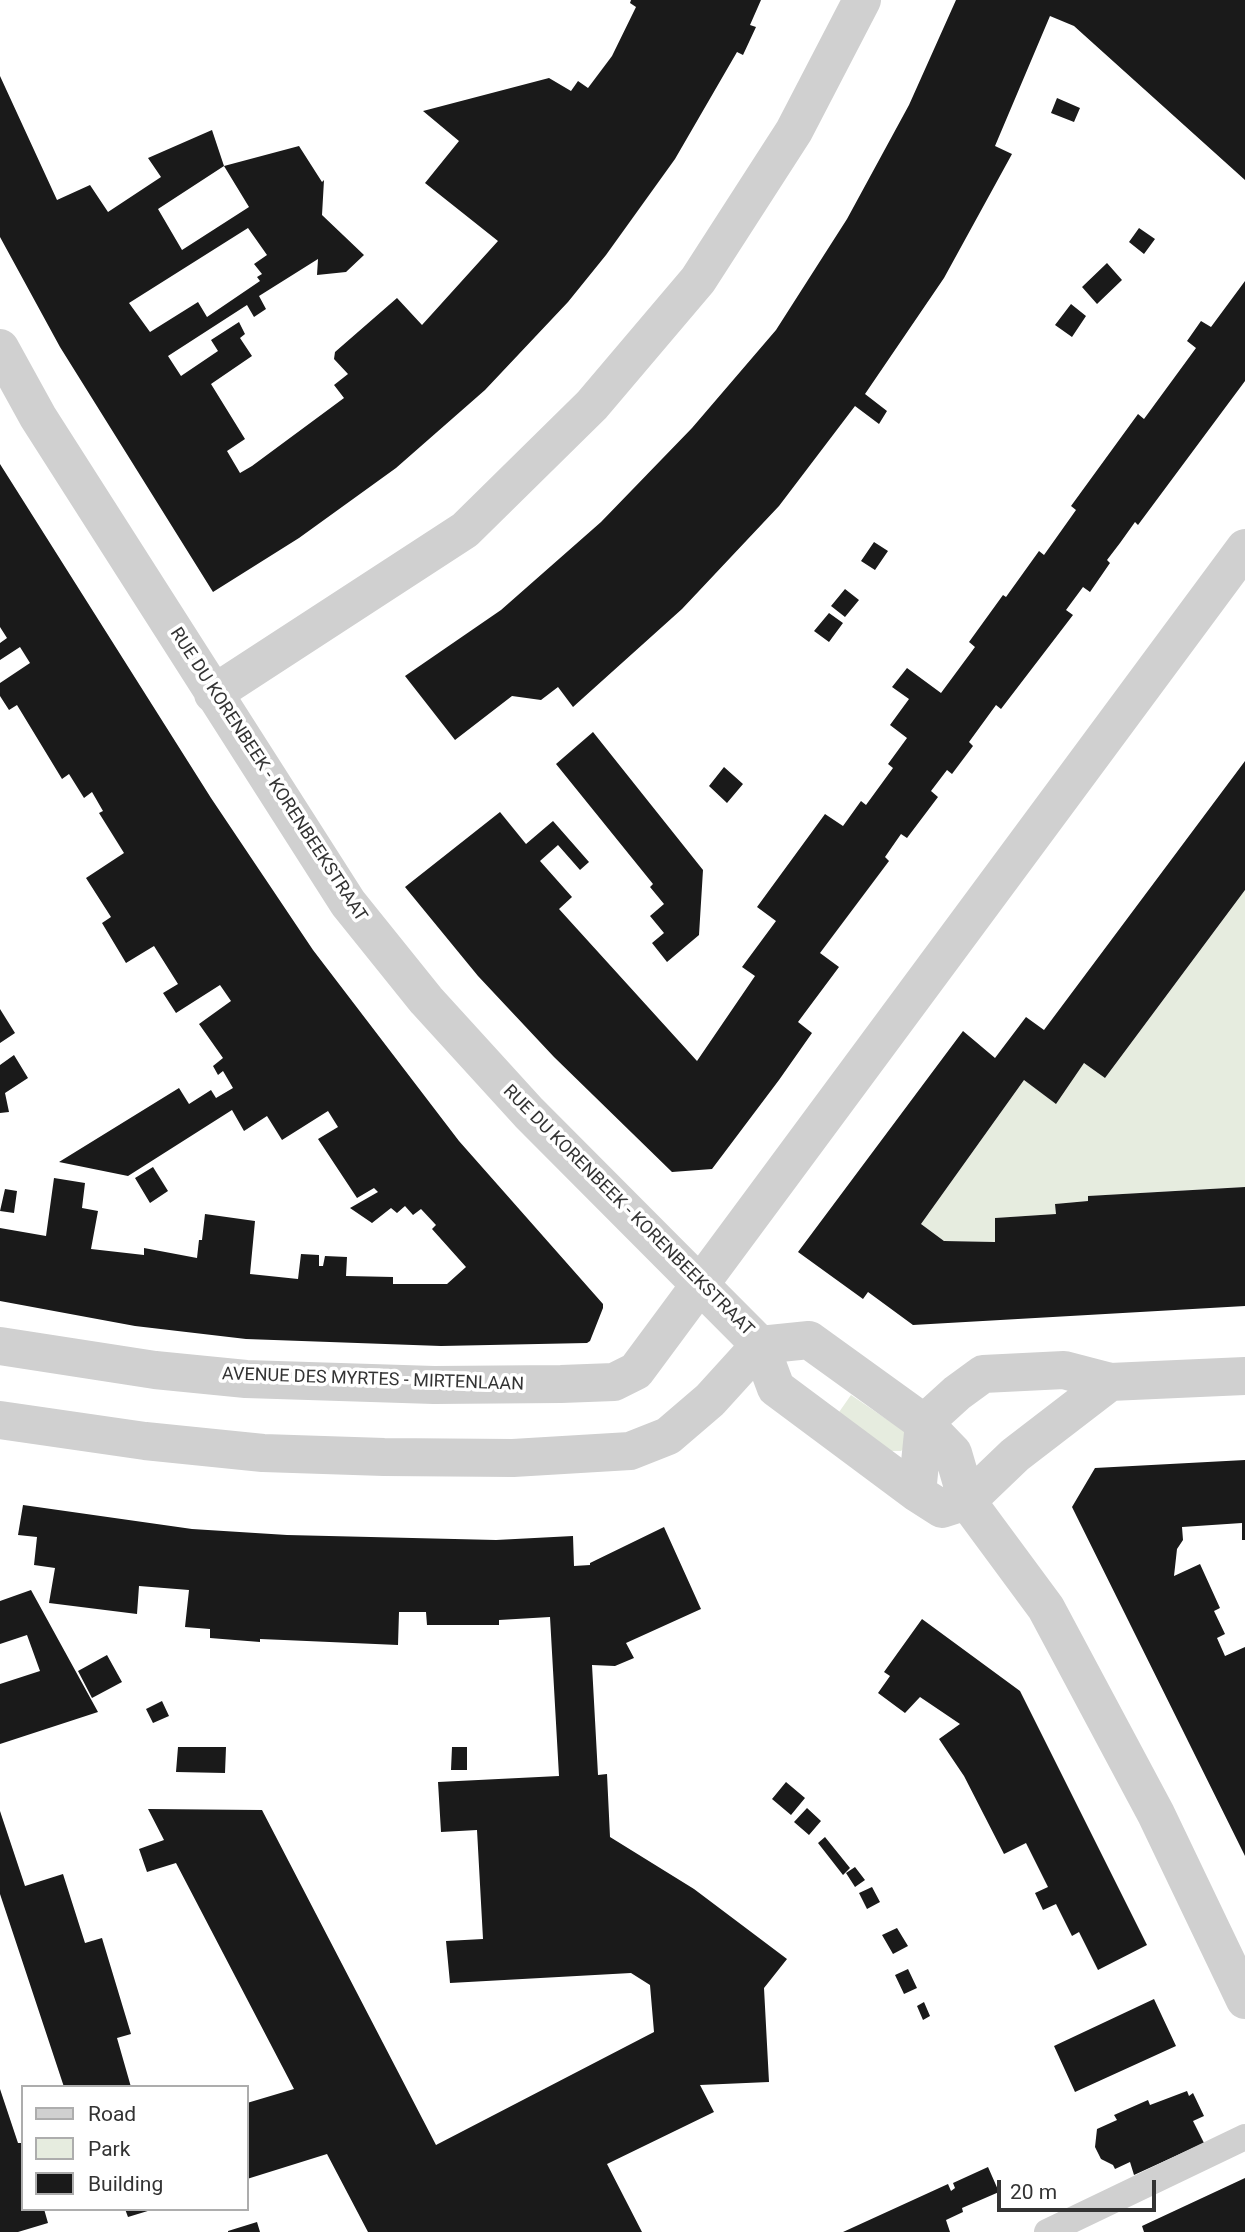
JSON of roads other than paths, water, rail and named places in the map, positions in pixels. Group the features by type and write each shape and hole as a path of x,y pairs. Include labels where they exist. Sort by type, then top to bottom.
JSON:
{"street":[{"path":"213,694 465,530 592,405 698,280 794,131 862,0"},
{"name":"RUE DU KORENBEEK - KORENBEEKSTRAAT","path":"0,348 38,417 348,902 426,1000 529,1114 760,1345 776,1388 917,1493 942,1508 967,1501"},
{"name":"AVENUE DES MYRTES - MIRTENLAAN","path":"0,1346 155,1370 246,1379 434,1385 614,1382 636,1371 1245,548"},
{"name":"RUE DU KORENBEEK - KORENBEEKSTRAAT","path":"760,1345 809,1340 923,1423 953,1453 967,1501 1046,1608 1156,1814 1245,2000"},
{"path":"0,1420 145,1441 263,1453 513,1458 629,1451 668,1436 710,1400 760,1345"},
{"path":"917,1493 923,1423 983,1374 1065,1370 1110,1382 1245,1376"},
{"path":"967,1501 1015,1455 1110,1382"}],"lane":[{"path":"1047,2232 1245,2137"}]}
